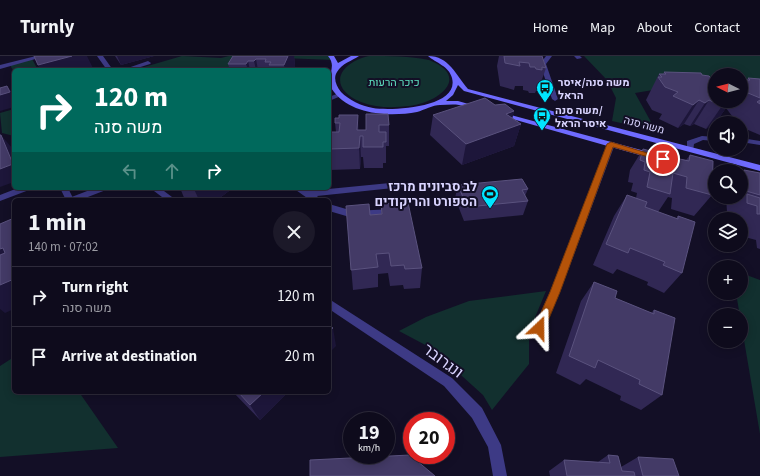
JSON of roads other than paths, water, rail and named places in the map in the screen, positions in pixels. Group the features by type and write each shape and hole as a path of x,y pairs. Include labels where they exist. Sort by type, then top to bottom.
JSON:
{"street":[{"path":"0,67 43,56"},
{"path":"100,56 109,68"},
{"path":"331,56 335,60 336,68"},
{"path":"356,56 343,62 336,68 332,77 333,86 340,95 354,104 374,110 396,112 419,110 438,103 447,98 453,92 456,85 456,79"},
{"name":"משה סנה","path":"431,56 447,65 453,72 456,79 466,90 760,168"},
{"path":"549,56 543,64 555,99"},
{"path":"132,68 148,63"},
{"path":"331,98 340,95"},
{"path":"438,103 458,103 661,158"},
{"path":"690,149 690,143 702,138 708,138"},
{"path":"748,141 760,143"},
{"path":"539,328 558,286 611,144"},
{"path":"689,167 708,171"},
{"path":"307,194 400,185"},
{"path":"0,198 21,190"},
{"path":"76,198 98,190"},
{"path":"157,190 169,198"},
{"path":"300,190 314,198"},
{"path":"331,208 348,214 358,215 401,211"},
{"name":"ונגרובר","path":"331,304 448,382 477,413 494,445 500,476"}],"place":[{"name":"משה סנה/איסר הראל","path":"545,103"},
{"name":"משה סנה/ איסר הראל","path":"542,131"},
{"name":"לב סביונים מרכז הספורט והריקודים","path":"490,209"}],"park label":[{"name":"כיכר הרעות","path":"394,82"}]}
